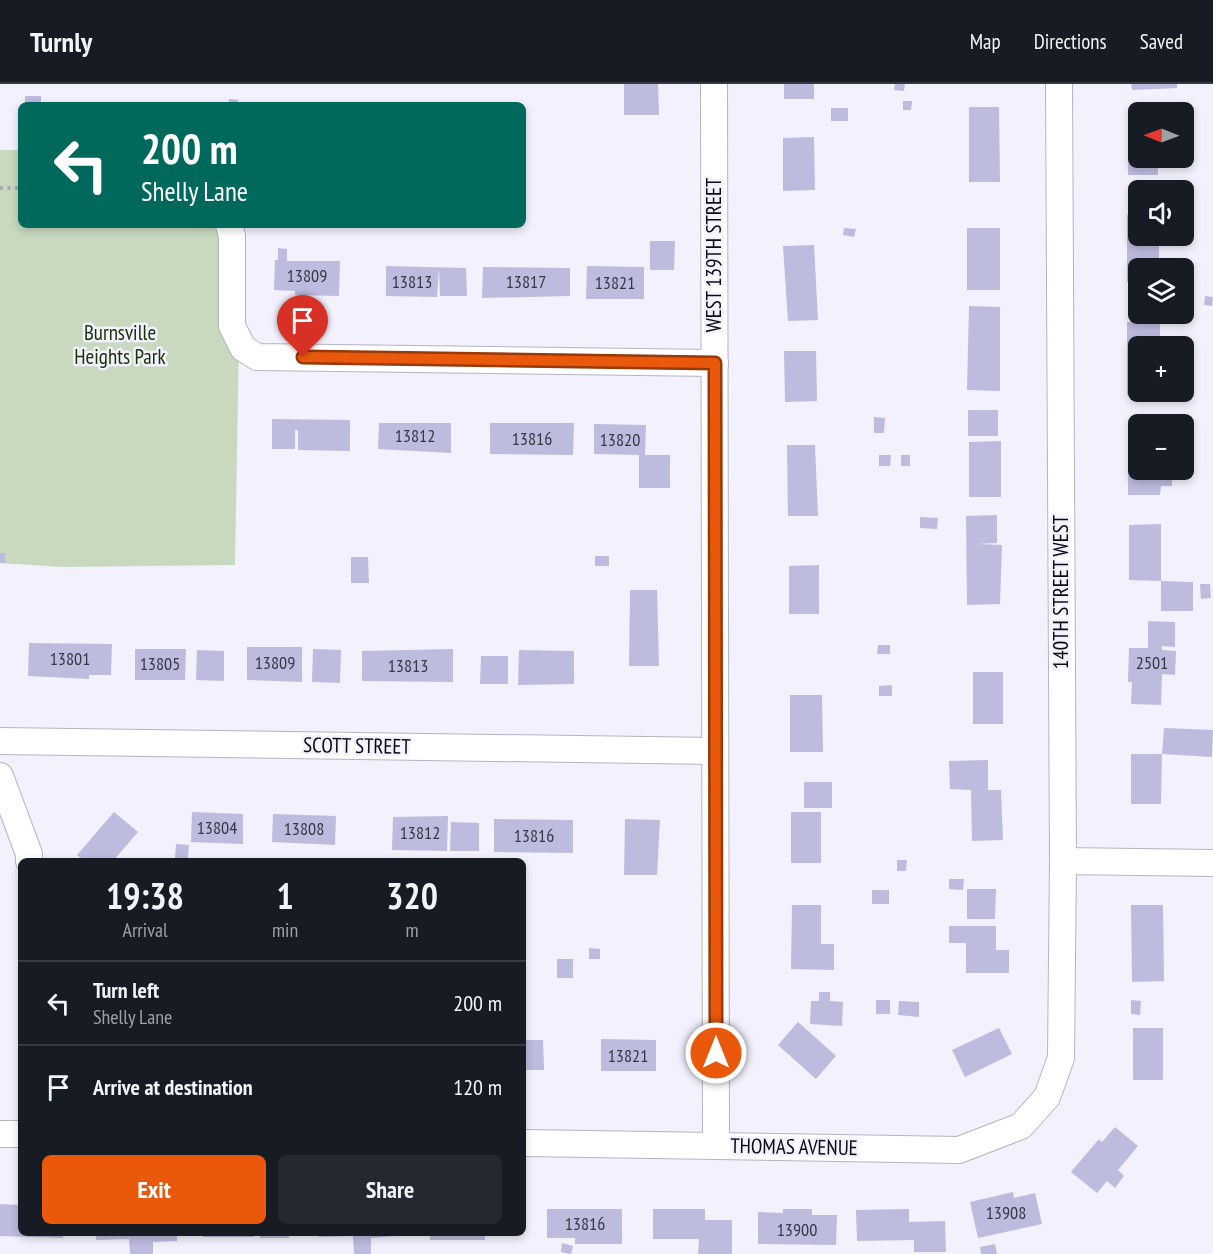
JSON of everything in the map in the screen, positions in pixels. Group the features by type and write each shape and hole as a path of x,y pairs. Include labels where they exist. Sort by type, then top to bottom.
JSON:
{"street":[{"name":"WEST 139TH STREET","path":"714,84 716,1146"},
{"name":"140TH STREET WEST","path":"1047,1097 1062,1058 1059,84"},
{"path":"231,228 232,326 243,348 257,357 715,363"},
{"name":"SCOTT STREET","path":"0,741 715,751"},
{"path":"0,776 29,858"},
{"path":"1063,861 1213,863"},
{"name":"THOMAS AVENUE","path":"526,1143 958,1150 1021,1126 1047,1097"},
{"path":"0,1134 18,1134"}],"path":[{"path":"0,188 18,188"}],"green space":[{"name":"Burnsville Heights Park","path":"0,150 18,150 18,228 241,228 235,565 63,567 0,563"}],"building":[{"path":"624,84 658,84 659,115 624,115"},
{"path":"784,84 814,84 814,99 784,99"},
{"path":"895,84 905,84 904,91 894,90"},
{"path":"1131,84 1177,84 1177,88 1132,90"},
{"path":"25,96 41,96 41,102 25,102"},
{"path":"903,101 912,101 911,110 903,110"},
{"path":"969,107 999,107 1000,182 969,182"},
{"path":"831,108 848,108 848,121 831,121"},
{"path":"814,137 815,190 783,191 783,138"},
{"path":"1128,168 1158,168 1158,175 1128,175"},
{"path":"1128,215 1128,246 1159,246 1159,258 1128,258 1127,282"},
{"path":"844,228 856,229 854,237 843,235"},
{"path":"967,228 1000,228 1000,290 967,290"},
{"path":"650,241 675,241 674,270 650,270"},
{"path":"814,245 818,320 788,321 783,246"},
{"path":"278,248 287,249 287,261 340,261 339,296 295,295 295,291 274,290 275,260 278,260"},
{"path":"386,266 466,268 467,296 440,296 439,269 437,297 386,296"},
{"path":"587,266 644,267 644,299 586,299"},
{"path":"483,267 570,268 570,296 482,298"},
{"path":"1205,296 1213,297 1212,306 1204,305"},
{"path":"969,306 1000,307 1000,391 967,390"},
{"path":"1127,322 1128,324 1160,324 1160,336 1128,336 1127,395"},
{"path":"784,351 816,351 817,401 785,402"},
{"path":"968,410 998,410 998,436 968,436"},
{"path":"874,417 885,418 884,433 874,433"},
{"path":"272,419 350,420 350,451 298,450 298,430 295,430 295,449 272,449"},
{"path":"379,423 451,423 451,453 378,449"},
{"path":"490,423 574,423 573,455 490,454"},
{"path":"594,424 646,425 645,455 670,455 670,488 639,488 639,455 594,454"},
{"path":"1001,441 1001,497 969,497 969,442"},
{"path":"787,445 815,445 818,516 788,516"},
{"path":"879,455 891,455 890,466 879,466"},
{"path":"901,455 910,455 910,466 901,466"},
{"path":"1128,480 1172,480 1172,486 1161,486 1160,495 1128,495"},
{"path":"997,515 997,543 977,544 1002,545 1000,604 967,605 966,516"},
{"path":"920,517 938,518 937,529 920,528"},
{"path":"1161,524 1161,581 1129,580 1129,525"},
{"path":"0,553 5,553 5,563 0,563"},
{"path":"595,556 609,556 609,566 595,566"},
{"path":"351,557 368,557 369,583 351,583"},
{"path":"819,565 819,614 789,614 789,566"},
{"path":"1161,581 1193,582 1193,611 1161,611"},
{"path":"1200,584 1210,584 1211,598 1201,599"},
{"path":"630,590 657,590 659,666 629,666"},
{"path":"1148,621 1175,622 1175,647 1162,646 1162,650 1176,651 1175,675 1162,674 1161,705 1131,704 1132,682 1128,682 1129,648 1148,648"},
{"path":"29,643 112,644 111,675 89,675 89,679 28,676"},
{"path":"878,645 890,645 890,654 877,654"},
{"path":"247,647 302,647 302,682 247,680"},
{"path":"135,649 186,649 185,680 135,680"},
{"path":"313,649 341,650 340,683 312,682"},
{"path":"453,649 453,682 362,681 362,651"},
{"path":"197,650 224,651 224,681 196,680"},
{"path":"519,650 574,651 574,684 518,685"},
{"path":"481,656 508,656 508,684 480,684"},
{"path":"973,672 1003,672 1003,724 973,724"},
{"path":"892,685 892,696 879,696 879,686"},
{"path":"790,695 822,695 823,752 790,752"},
{"path":"1164,728 1213,730 1212,757 1162,754"},
{"path":"1131,754 1162,754 1161,804 1131,804"},
{"path":"988,760 988,790 1001,790 1003,840 972,841 971,790 950,789 949,761"},
{"path":"804,782 832,782 832,808 804,808"},
{"path":"114,812 138,832 116,858 80,858 77,855"},
{"path":"192,812 243,814 243,844 191,842"},
{"path":"791,812 821,812 821,863 791,863"},
{"path":"273,814 336,816 335,845 272,842"},
{"path":"448,816 447,851 392,850 393,817"},
{"path":"494,819 573,820 573,853 494,852"},
{"path":"625,819 660,820 657,875 624,875"},
{"path":"451,822 479,823 479,851 450,851"},
{"path":"176,844 189,845 188,858 175,858"},
{"path":"897,860 907,860 906,871 897,871"},
{"path":"949,879 964,879 963,890 949,889"},
{"path":"967,889 996,889 995,919 967,919"},
{"path":"872,890 889,890 889,904 872,904"},
{"path":"792,905 821,905 821,944 834,944 834,970 791,969"},
{"path":"1131,905 1163,905 1164,981 1132,982"},
{"path":"949,926 996,926 996,950 1009,950 1009,973 966,973 966,943 949,943"},
{"path":"589,948 600,949 600,959 589,959"},
{"path":"557,959 573,959 573,978 557,978"},
{"path":"819,992 830,992 830,1001 843,1002 842,1026 810,1024 811,1001 819,1001"},
{"path":"876,1000 890,1000 890,1014 876,1014"},
{"path":"1131,1000 1141,1001 1140,1015 1131,1014"},
{"path":"899,1001 919,1002 919,1017 898,1015"},
{"path":"798,1022 836,1056 816,1079 778,1045"},
{"path":"999,1028 1012,1054 965,1077 952,1050"},
{"path":"1133,1028 1163,1028 1163,1080 1133,1080"},
{"path":"601,1039 656,1040 656,1071 601,1071"},
{"path":"526,1040 543,1040 544,1070 526,1070"},
{"path":"1115,1127 1138,1146 1118,1170 1124,1176 1115,1188 1107,1181 1097,1193 1071,1172 1099,1139 1102,1142"},
{"path":"1013,1192 1014,1198 1035,1193 1042,1224 978,1238 970,1202"},
{"path":"0,1204 18,1205 18,1236 63,1236 63,1238 0,1236"},
{"path":"547,1209 622,1209 622,1244 575,1244 575,1238 547,1238"},
{"path":"653,1209 705,1209 705,1220 732,1220 732,1254 698,1254 699,1239 653,1239"},
{"path":"783,1209 812,1209 812,1215 837,1215 836,1245 758,1244 758,1212 783,1213"},
{"path":"909,1209 909,1222 945,1221 946,1252 914,1252 914,1240 857,1241 856,1210"},
{"path":"96,1236 177,1236 177,1241 153,1242 153,1254 130,1254 129,1239 96,1240"},
{"path":"203,1236 254,1236 254,1237"},
{"path":"260,1236 289,1236 289,1238 260,1238"},
{"path":"353,1236 396,1236 371,1238 371,1254 354,1254"},
{"path":"430,1236 485,1236 485,1240 430,1240"},
{"path":"562,1243 573,1246 571,1254 561,1252"},
{"path":"995,1244 997,1254 981,1254 980,1247"}],"route":[{"path":"303,357 715,363 716,1053"}]}
